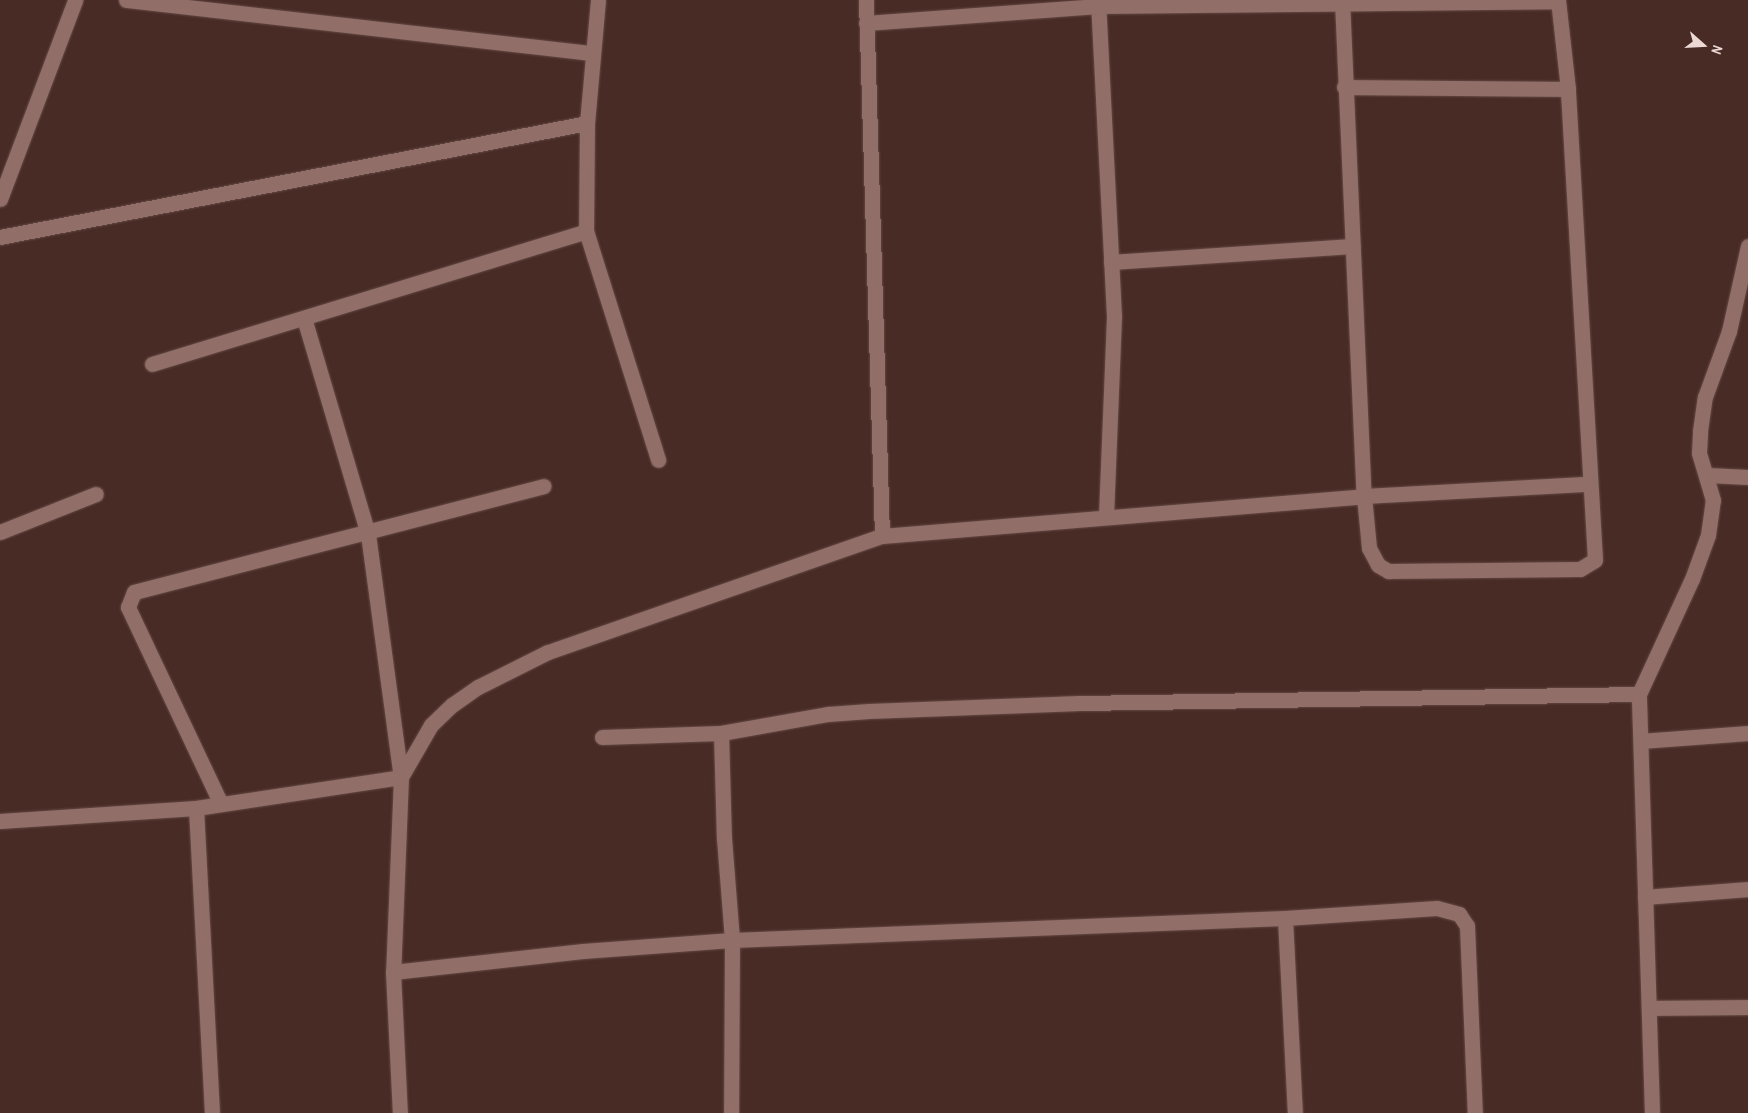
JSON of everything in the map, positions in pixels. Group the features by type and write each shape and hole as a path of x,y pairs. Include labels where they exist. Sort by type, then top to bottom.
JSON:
{"street":[{"path":"0,199 75,0"},
{"path":"126,0 591,53"},
{"path":"598,0 591,53 587,123 586,231 658,460"},
{"path":"866,0 882,536"},
{"path":"866,23 1098,3 1342,1 1558,0 1568,89 1589,484 1595,560 1580,569 1388,571 1378,565 1369,548 1364,496 1344,88 1342,1"},
{"path":"1098,3 1114,317 1106,517"},
{"path":"1344,88 1568,89"},
{"path":"0,237 587,123"},
{"path":"152,364 586,231"},
{"path":"1111,262 1352,246"},
{"path":"1652,1113 1639,694 1692,579 1708,535 1713,500 1708,475 1699,453 1705,398 1729,331 1748,246"},
{"path":"304,318 368,534 401,777 393,972 400,1113"},
{"path":"1708,475 1748,477"},
{"path":"401,777 431,725 452,705 478,687 548,652 882,536 1364,496 1589,484"},
{"path":"221,804 130,613 129,597 134,592 368,534 542,486"},
{"path":"0,532 96,494"},
{"path":"602,737 721,733 828,714 869,711 1080,703 1639,694"},
{"path":"721,733 724,838 732,940 730,1113"},
{"path":"1641,741 1748,733"},
{"path":"0,821 196,808 401,777"},
{"path":"196,808 212,1113"},
{"path":"1646,897 1748,890"},
{"path":"393,972 583,951 732,940 1285,918 1437,908 1459,914 1467,926 1474,1113"},
{"path":"1285,918 1295,1113"},
{"path":"1649,1008 1748,1007"}]}
